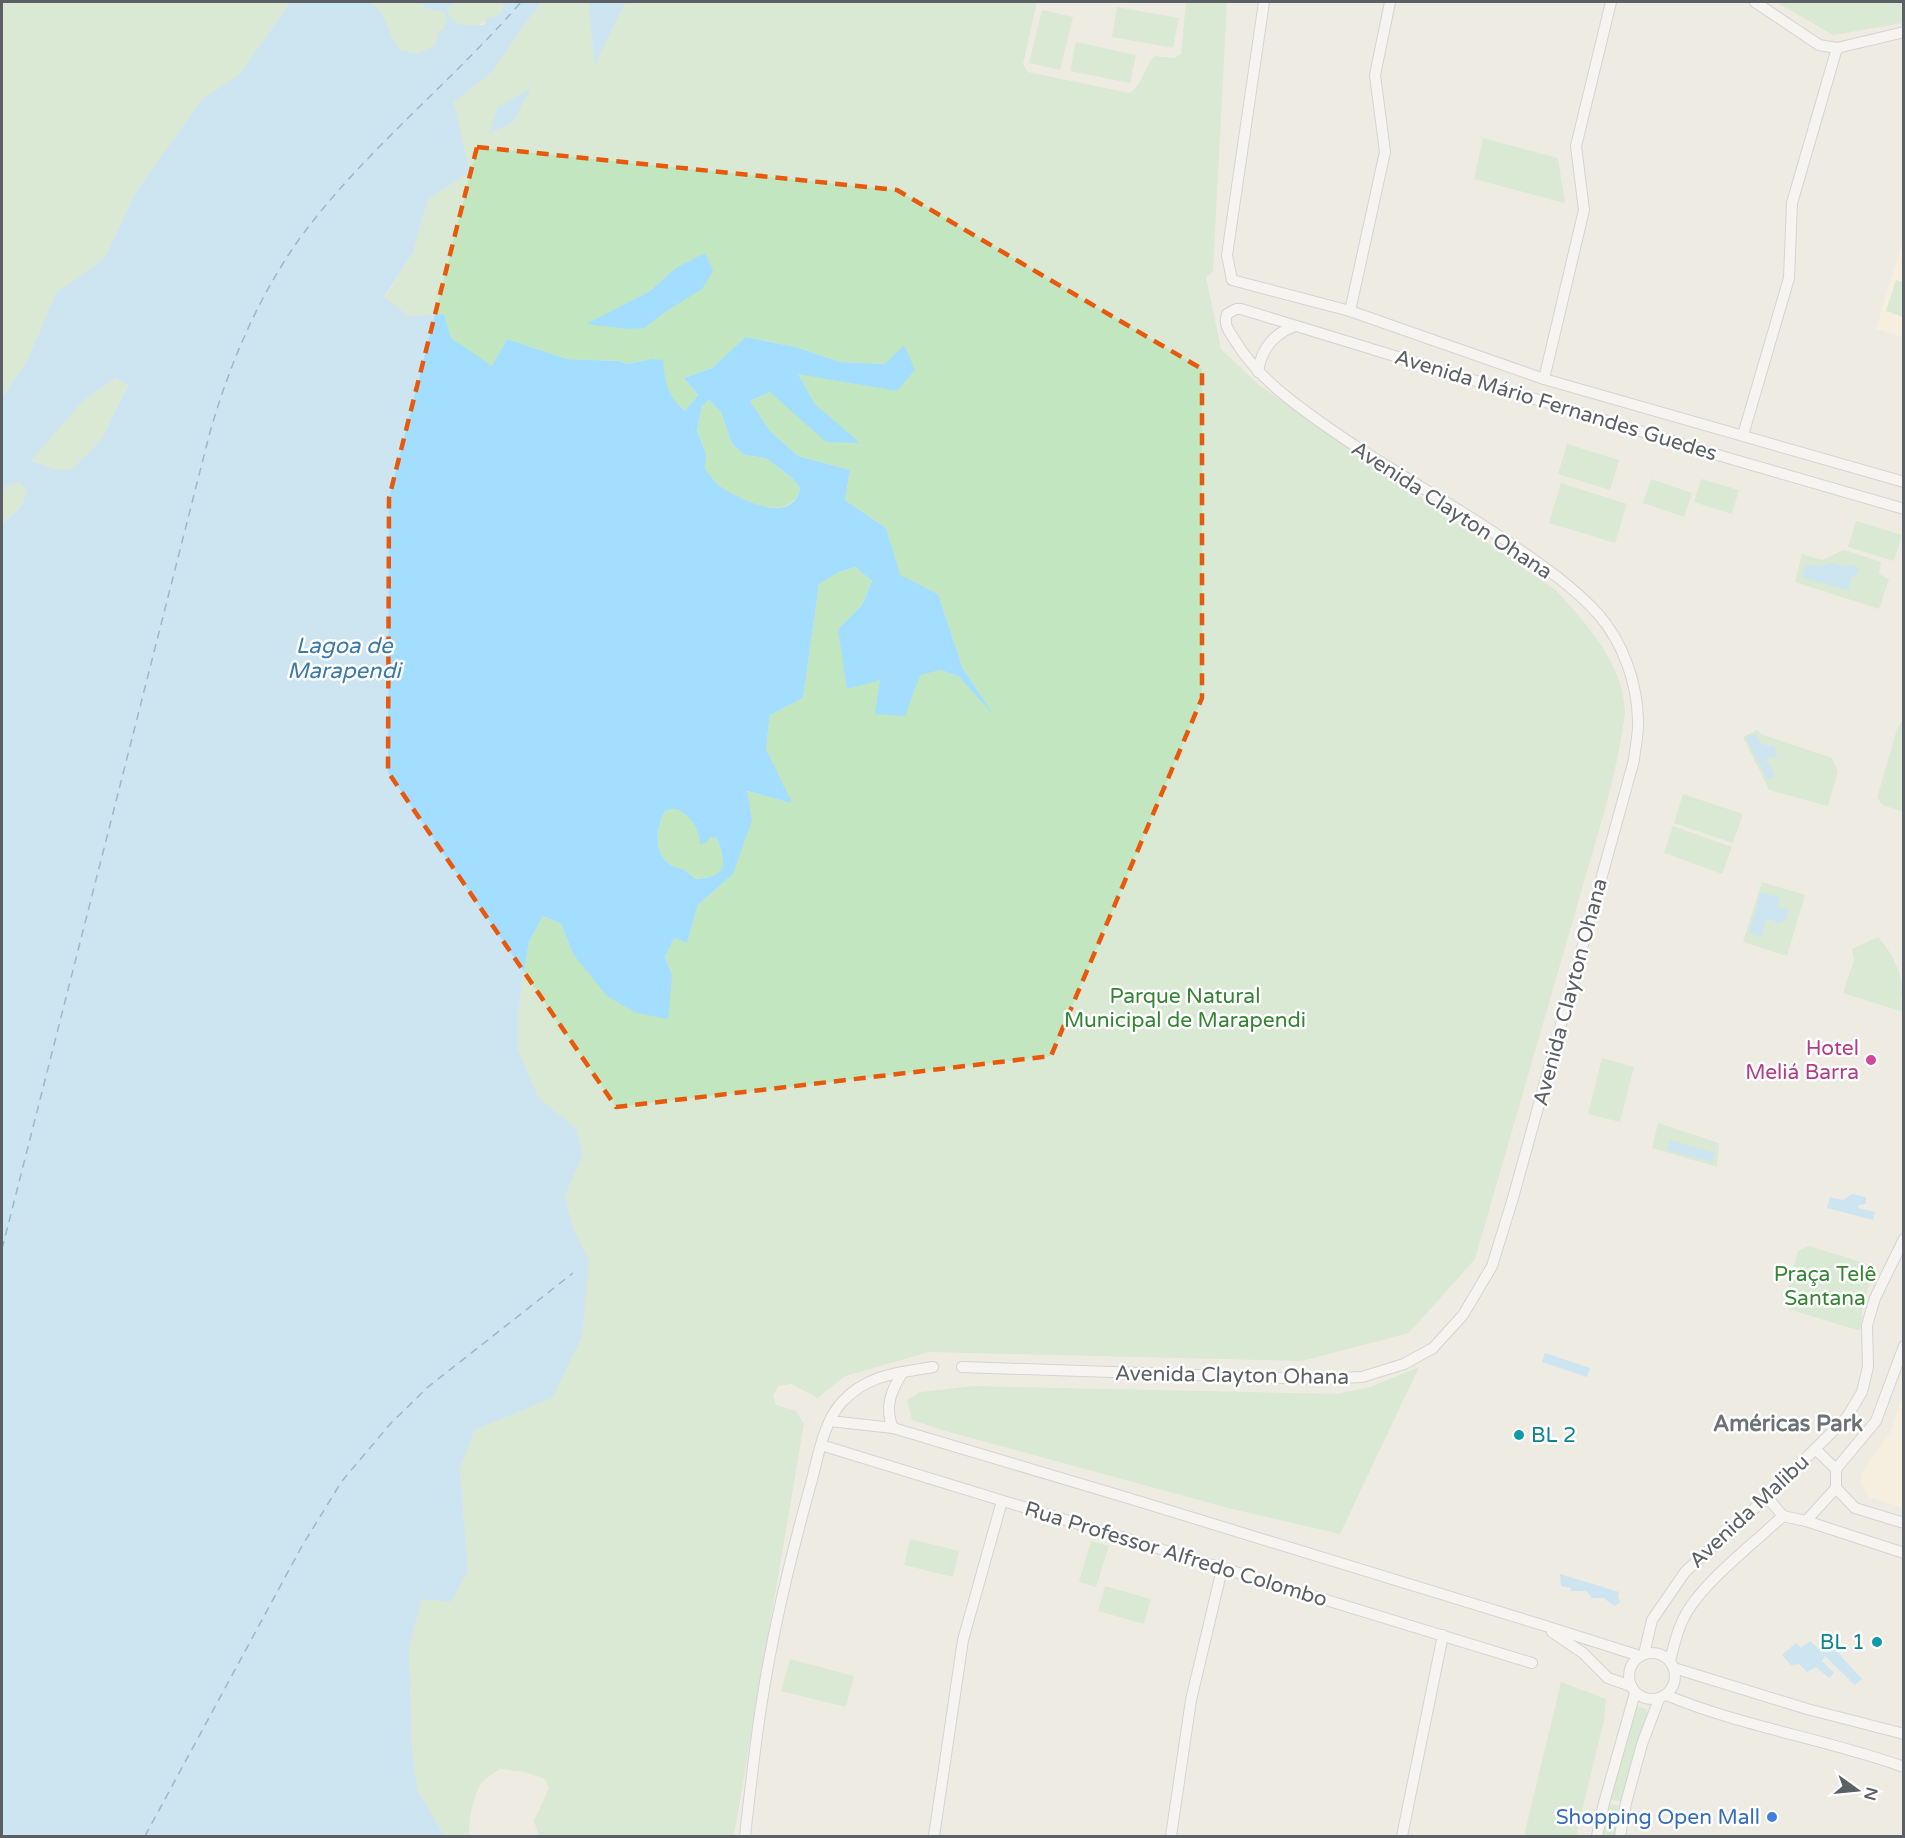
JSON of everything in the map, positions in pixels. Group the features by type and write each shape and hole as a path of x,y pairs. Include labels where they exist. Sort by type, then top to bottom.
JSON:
{"street":[{"name":"Avenida Mário Fernandes Guedes","path":"1264,2 1227,255 1232,280 1350,311 1544,380 1904,482"},
{"path":"1350,311 1385,152 1375,75 1390,2"},
{"path":"1544,380 1584,210 1576,146 1611,2"},
{"path":"1755,2 1819,45 1837,48 1904,32"},
{"path":"1743,435 1789,278 1792,203 1837,48"},
{"name":"Avenida Mário Fernandes Guedes","path":"1229,331 1227,314 1236,309 1904,509"},
{"path":"1258,372 1260,359 1268,345 1277,334 1295,326"},
{"name":"Avenida Clayton Ohana","path":"962,1367 1318,1379 1362,1377 1404,1365 1432,1348 1463,1315 1492,1266 1514,1198 1634,760 1639,721 1634,683 1621,648 1599,615 1571,589 1513,546 1372,458 1297,406 1258,372 1229,331"},
{"name":"Avenida Malibu","path":"1642,1655 1652,1620 1685,1572 1767,1497 1847,1417 1862,1392 1868,1367 1866,1338 1875,1298 1904,1239"},
{"name":"Avenida Malibu","path":"1672,1665 1678,1632 1687,1612 1730,1564 1784,1516 1806,1521 1836,1488 1836,1469 1876,1421 1904,1346"},
{"path":"745,1836 758,1726 791,1555 821,1445 833,1412 867,1381 885,1375 933,1367"},
{"path":"893,1428 889,1419 890,1397 903,1372"},
{"name":"Rua Professor Alfredo Colombo","path":"830,1421 893,1428 1642,1655"},
{"name":"Rua Professor Alfredo Colombo","path":"821,1445 1532,1663"},
{"path":"1815,1449 1836,1469"},
{"path":"1836,1488 1856,1508 1904,1523"},
{"path":"1767,1497 1784,1516"},
{"path":"934,1836 963,1640 1002,1501"},
{"path":"1806,1521 1904,1553"},
{"path":"1171,1836 1191,1700 1222,1569"},
{"name":"Rua Professor Alfredo Colombo","path":"1539,1623 1584,1653 1608,1678 1633,1690"},
{"path":"1402,1836 1443,1635"},
{"path":"1597,1836 1633,1690 1629,1675 1630,1669 1642,1655 1661,1655 1672,1665 1807,1709 1904,1734"},
{"path":"1620,1836 1626,1803 1642,1744 1662,1697 1674,1684 1672,1665"},
{"path":"1633,1690 1646,1699 1662,1697 1904,1767"}],"highlighted area":[{"path":"477,147 897,190 1202,369 1202,698 1051,1056 616,1107 388,772 389,498"}],"shaded area":[{"path":"1903,239 1903,337 1876,329"},
{"path":"1903,1392 1903,1508 1869,1497 1860,1483 1864,1468 1891,1431"}],"green space":[{"path":"2,2 290,2 240,74 202,99 136,192 104,259 56,293 26,363 2,397"},
{"path":"357,2 421,2 424,8 444,12 447,20 443,29 439,31 435,45 417,54 409,51 404,53 389,35 388,26 370,3"},
{"path":"455,2 503,2 502,12 487,21 465,27 452,19 446,10"},
{"name":"Parque Natural Municipal de Marapendi","path":"541,2 589,4 594,65 626,2 1037,2 1023,64 1028,72 1130,93 1138,85 1154,56 1174,58 1181,54 1186,2 1227,2 1213,271 1206,277 1221,349 1259,385 1557,591 1591,631 1610,660 1622,692 1625,710 1619,752 1606,806 1475,1259 1409,1333 1302,1361 929,1352 845,1376 818,1398 791,1384 778,1386 773,1396 776,1405 796,1411 804,1424 734,1836 539,1836 534,1821 549,1788 545,1779 525,1772 500,1769 485,1780 478,1789 470,1817 470,1836 445,1836 417,1789 412,1748 409,1648 422,1599 468,1571 460,1469 475,1430 552,1398 586,1257 573,1228 565,1196 583,1153 577,1129 539,1098 518,1049 518,1009 529,942 543,916 561,924 573,954 672,975 665,957 674,938 687,943 698,905 733,874 746,791 791,802 766,749 770,715 803,698 819,583 837,573 855,567 872,581 862,605 838,629 880,680 940,670 958,676 991,711 963,669 938,594 899,575 886,528 845,500 850,470 798,456 770,431 750,401 770,392 859,443 815,404 797,373 897,391 885,364 840,362 796,347 747,337 712,368 684,378 698,395 685,411 675,402 651,359 628,364 619,361 567,359 507,339 492,367 451,338 444,314 409,316 384,298 413,253 428,199 470,172 454,102 491,73","holes":["705,254 665,312 645,328 587,324 650,291 677,267"]},
{"path":"1776,2 1903,2 1903,23 1833,35"},
{"path":"1117,7 1179,18 1173,48 1112,37"},
{"path":"1042,10 1073,17 1060,70 1029,63"},
{"path":"1076,42 1136,55 1130,83 1070,71"},
{"path":"1483,138 1558,158 1565,203 1474,179"},
{"path":"1896,280 1903,282 1903,317 1886,311"},
{"path":"116,378 128,384 101,440 71,470 57,470 30,459 84,400"},
{"path":"709,400 721,412 732,444 744,455 766,458 792,478 800,488 795,499 786,506 775,508 763,506 737,497 714,481 704,469 706,454 697,430 702,406"},
{"path":"1567,444 1619,460 1610,490 1558,474"},
{"path":"1651,479 1692,493 1684,517 1643,503"},
{"path":"1701,479 1739,490 1732,514 1694,502"},
{"path":"19,481 27,492 21,506 2,525 2,491"},
{"path":"1561,483 1627,504 1615,543 1549,523"},
{"path":"1856,521 1902,535 1894,561 1848,547"},
{"path":"1844,550 1881,562 1879,574 1889,579 1879,609 1795,582 1802,554 1822,560"},
{"path":"1903,720 1903,812 1883,805 1877,798 1897,729"},
{"path":"1757,730 1761,734 1832,758 1838,771 1828,806 1769,790 1743,737"},
{"path":"1683,794 1743,814 1733,843 1674,823"},
{"path":"677,809 691,820 699,834 717,838 724,863 720,872 706,878 695,879 681,868 665,860 658,846 658,831 666,810"},
{"path":"1673,826 1732,847 1722,874 1664,853"},
{"path":"1762,882 1805,895 1787,956 1743,942"},
{"path":"1878,937 1888,949 1899,972 1903,988 1901,998 1903,1012 1843,993 1854,960 1852,949"},
{"path":"1602,1058 1634,1067 1620,1122 1588,1114"},
{"path":"1658,1123 1719,1143 1717,1167 1652,1148"},
{"name":"Praça Telê Santana","path":"1809,1246 1874,1266 1877,1270 1863,1302 1861,1329 1857,1330 1791,1310 1785,1306 1784,1301 1799,1250"},
{"path":"1419,1367 1340,1534 1236,1510 942,1430 912,1420 907,1400 920,1392 974,1386 1337,1394 1370,1387"},
{"path":"910,1539 959,1551 953,1577 904,1565"},
{"path":"1091,1541 1109,1546 1096,1587 1079,1582"},
{"path":"1105,1586 1151,1599 1144,1624 1098,1611"},
{"path":"790,1659 854,1676 846,1707 781,1691"},
{"path":"1561,1682 1606,1699 1604,1721 1576,1836 1524,1836"},
{"path":"1635,1708 1646,1709 1648,1716 1624,1802 1609,1799"},
{"path":"1609,1804 1623,1806 1617,1836 1601,1836"}],"water":[{"name":"Lagoa de Marapendi","path":"290,2 370,3 382,13 398,47 404,52 417,54 435,45 439,31 443,29 447,20 444,12 424,8 421,2 455,2 446,10 454,21 467,26 484,25 486,18 492,18 502,12 503,2 541,2 491,73 454,102 470,172 428,199 413,253 384,297 409,316 444,314 451,338 492,366 507,339 567,359 619,361 628,364 651,359 663,360 668,388 674,400 685,411 698,395 684,378 712,368 746,337 796,347 840,362 885,364 904,345 915,370 897,391 798,374 815,404 860,443 826,442 770,392 750,401 770,431 798,456 850,470 845,500 886,528 900,575 938,594 963,669 994,715 958,676 940,670 920,675 905,716 875,714 880,680 847,689 838,629 862,605 872,581 855,567 837,573 819,584 803,698 770,715 766,749 792,803 747,791 752,820 733,874 698,905 687,943 674,938 665,957 672,975 668,1019 636,1013 607,996 573,954 561,924 543,916 529,942 518,1009 518,1049 539,1098 577,1129 583,1154 565,1196 573,1228 589,1261 582,1337 552,1398 475,1430 460,1469 468,1571 451,1602 422,1599 409,1648 412,1748 417,1789 445,1836 2,1836 2,525 21,506 27,492 19,482 2,491 2,397 26,363 56,293 104,259 136,192 202,99 240,74","holes":["116,378 128,385 101,440 71,470 57,470 31,460 84,400","709,400 721,412 732,444 744,455 766,458 792,478 800,488 795,500 787,506 776,508 763,506 737,496 717,484 705,469 706,454 697,430 702,406","677,809 687,816 696,828 700,844 706,843 710,837 717,838 723,862 719,872 706,878 695,879 681,868 665,860 658,846 658,831 666,810"]},
{"path":"582,2 626,2 594,66 589,4"},
{"path":"531,88 513,122 489,134 498,107"},
{"path":"705,253 713,271 702,289 665,312 645,328 628,329 586,324 650,291 677,267"},
{"path":"1832,563 1844,567 1853,564 1859,570 1852,577 1848,590 1802,577 1806,564 1820,567"},
{"path":"1755,734 1764,746 1773,745 1778,755 1766,759 1775,776 1768,780 1746,738"},
{"path":"1761,892 1780,898 1777,907 1789,910 1786,920 1776,924 1775,921 1766,919 1761,937 1749,933"},
{"path":"1670,1140 1715,1153 1712,1162 1667,1150"},
{"path":"1852,1194 1866,1197 1866,1204 1859,1205 1858,1208 1875,1212 1873,1220 1827,1208 1830,1197 1843,1200"},
{"path":"1545,1353 1590,1368 1587,1377 1542,1362"},
{"path":"1560,1574 1619,1592 1618,1598 1621,1602 1614,1606 1604,1598 1592,1598 1586,1591 1571,1591 1571,1588 1561,1586"},
{"path":"1810,1641 1820,1650 1829,1643 1862,1679 1855,1685 1825,1656 1822,1661 1834,1673 1829,1678 1816,1667 1807,1672 1799,1664 1791,1665 1782,1655 1796,1643 1801,1648"}],"ferry route":[{"path":"2,1249 210,432 236,356 258,307 285,260 325,206 380,146 466,61 521,2"},
{"path":"145,1836 302,1546 342,1481 391,1423 428,1387 573,1273"}],"place":[{"name":"Hotel Meliá Barra","path":"1871,1060"},
{"name":"BL 2","path":"1519,1435"},
{"name":"BL 1","path":"1877,1642"},
{"name":"Shopping Open Mall","path":"1772,1817"}],"district":[{"name":"Américas Park","path":"1788,1423"}]}
